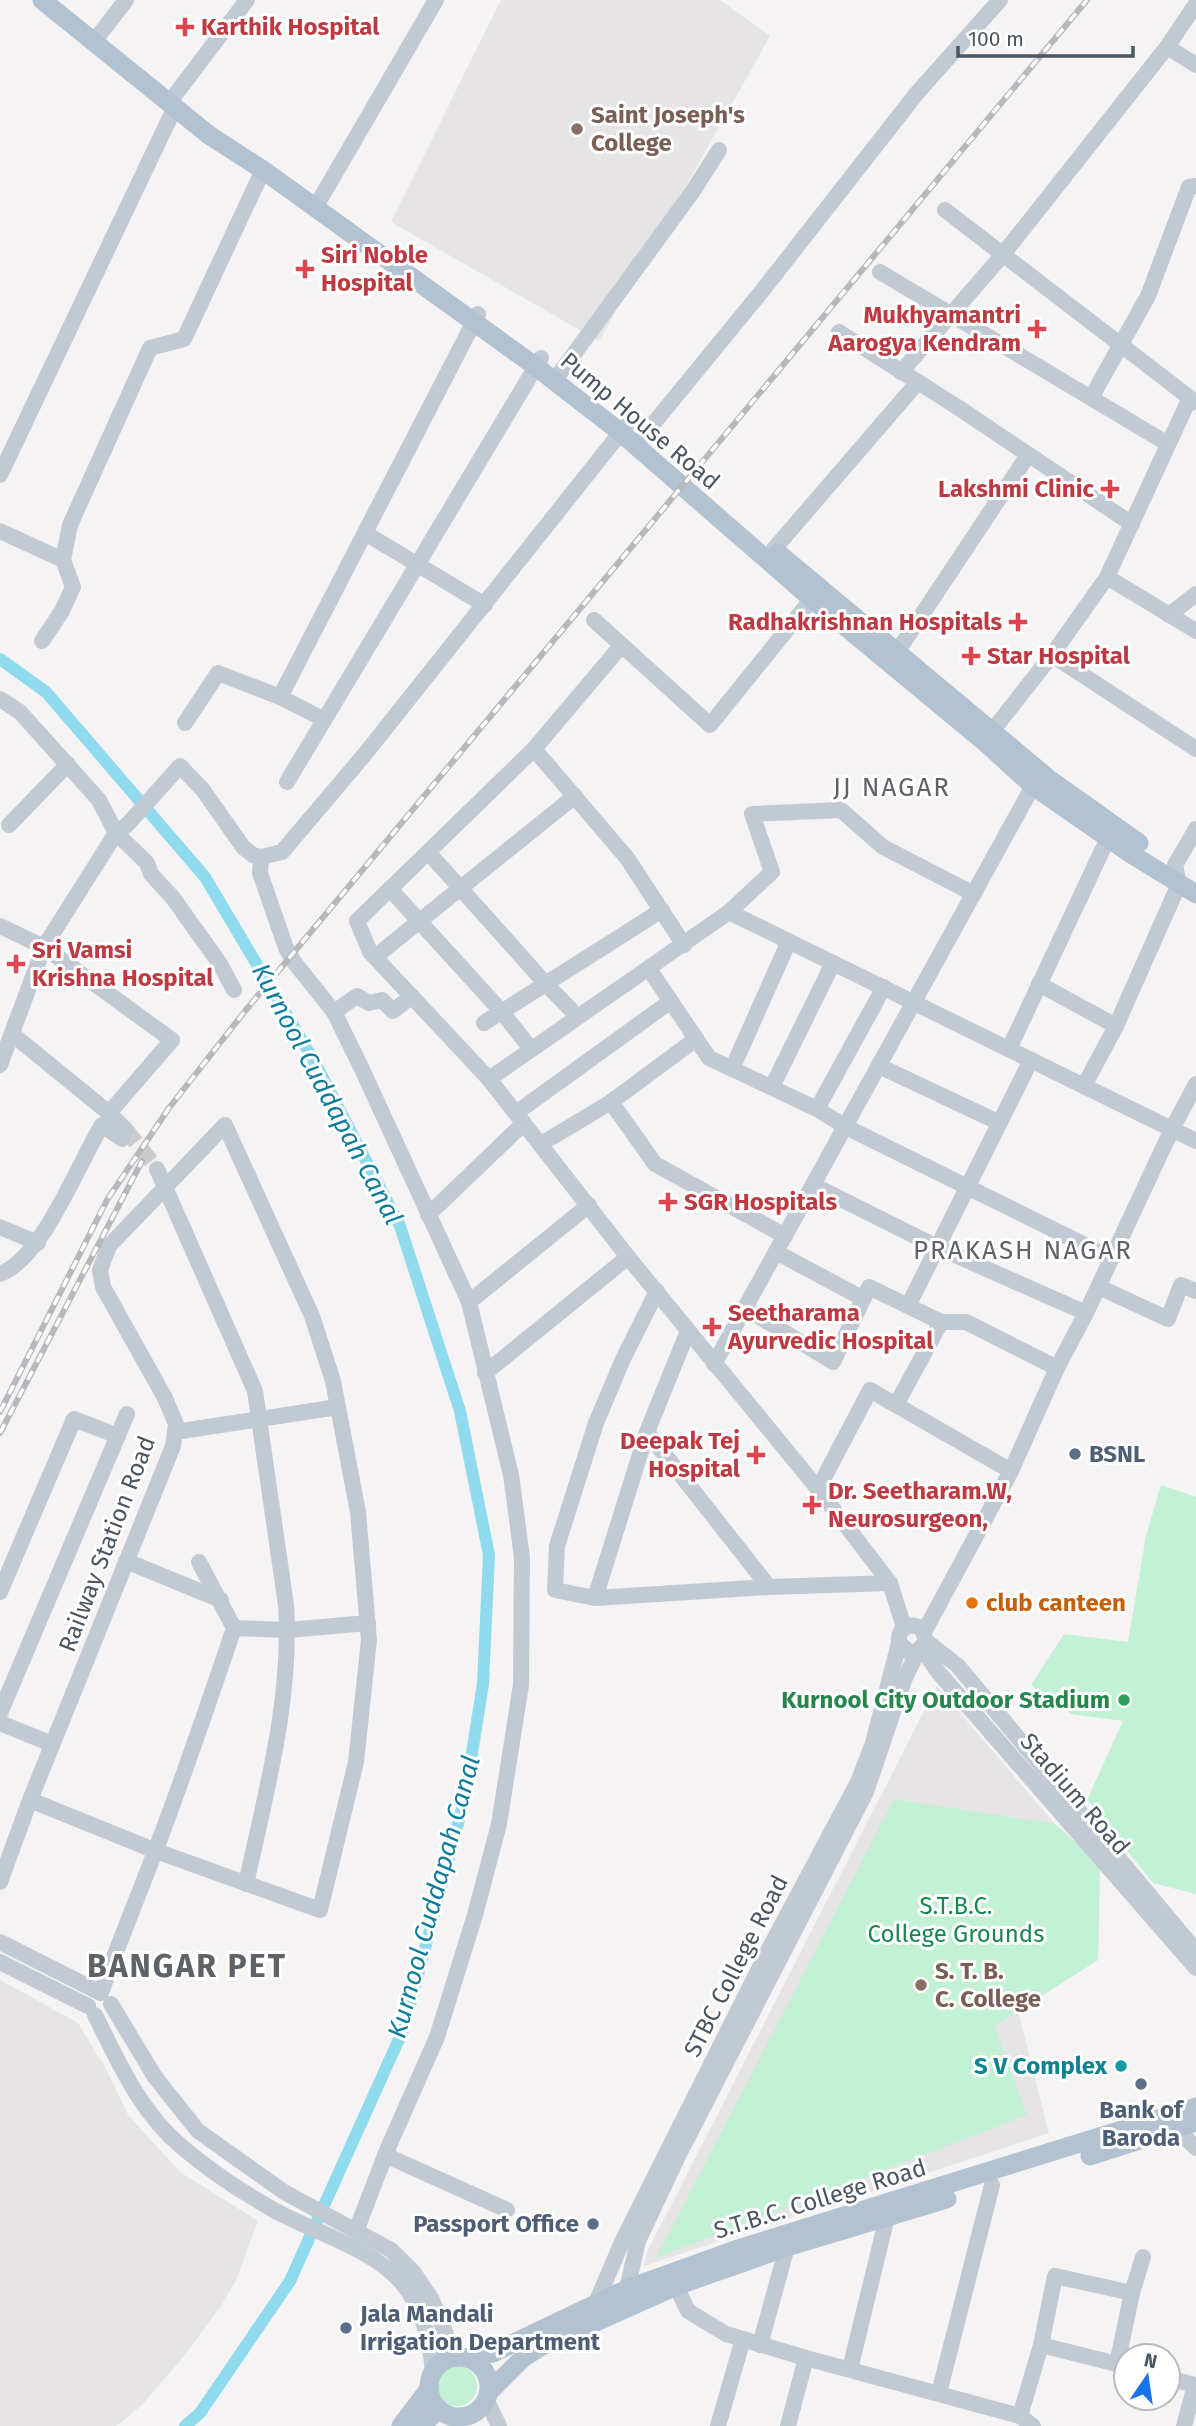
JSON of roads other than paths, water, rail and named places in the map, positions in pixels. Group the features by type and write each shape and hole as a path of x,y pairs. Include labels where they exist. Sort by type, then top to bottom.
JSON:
{"main road":[{"path":"42,0 175,101 319,201 475,317"},
{"path":"55,0 175,101 209,135 538,362 560,373 774,549 816,594 897,652 1049,779 1186,881"},
{"name":"Pump House Road","path":"538,362 631,430 1033,786 1108,838 1186,881"},
{"name":"S.T.B.C. College Road","path":"487,2396 523,2358 540,2347 627,2299 738,2249 1196,2108"},
{"name":"S.T.B.C. College Road","path":"461,2358 493,2353 596,2303 627,2299 676,2286 787,2248 1187,2126"},
{"path":"401,2426 446,2360 461,2358 475,2362 486,2375 487,2396 475,2412 453,2420 422,2426"},
{"path":"431,2380 430,2396 453,2420"}],"street":[{"path":"99,35 126,0"},
{"path":"0,475 175,101 247,0"},
{"path":"319,201 436,0"},
{"path":"0,1065 44,947 121,829 180,766 203,790 243,847 253,855 261,857 282,852 631,430 762,291 925,85 1000,0"},
{"path":"901,372 1002,254 1167,47 1196,4"},
{"path":"1167,47 1196,65"},
{"path":"560,373 693,191 719,150"},
{"path":"41,641 62,611 73,587 63,560 70,525 150,348 184,339 263,170"},
{"path":"1091,398 1149,296 1189,187 1196,186"},
{"path":"945,210 1195,401"},
{"path":"880,272 1168,444"},
{"path":"280,697 475,317"},
{"path":"839,332 1132,524"},
{"path":"287,782 538,362"},
{"path":"774,549 918,382"},
{"path":"993,730 1052,655 1107,577 1187,404 1195,401"},
{"path":"897,652 1028,455"},
{"path":"0,531 63,560"},
{"path":"365,533 485,605"},
{"path":"1107,577 1196,631"},
{"path":"594,620 709,725 816,594"},
{"path":"1169,615 1196,594"},
{"path":"621,646 534,749 358,921 370,952 489,1079 628,1257 818,1489 890,1583 904,1627 913,1625 922,1643 905,1650 899,1643"},
{"path":"1052,655 1196,749"},
{"path":"185,723 218,673 280,697 323,719"},
{"path":"0,699 20,712 99,800 147,863 151,874 173,898 220,964 234,989"},
{"path":"534,749 628,858 684,945"},
{"path":"0,840 4,823 68,764"},
{"path":"714,1364 1033,786"},
{"path":"375,957 575,796"},
{"path":"489,1079 730,912 772,872 752,814 841,810 883,847 974,894"},
{"path":"1084,1086 1186,881 1196,829"},
{"path":"1009,1049 1108,838"},
{"path":"428,852 577,1016"},
{"path":"261,857 260,873 286,948 334,1012 367,1078 468,1302 511,1475 522,1557 521,1685 499,1825 475,1915 437,2037 385,2155 356,2231"},
{"path":"390,889 501,1011 531,1049"},
{"path":"484,1023 662,910"},
{"path":"730,912 1196,1141"},
{"path":"0,926 44,947 172,1041 106,1119 38,1243 11,1270 0,1274"},
{"path":"732,1069 789,941"},
{"path":"772,1087 833,963"},
{"path":"649,969 709,1058 817,1109 846,1127 1111,1258"},
{"path":"1039,984 1116,1026"},
{"path":"817,1109 884,988"},
{"path":"334,1012 357,996 369,1003 382,1000 393,1011 412,996"},
{"path":"428,1215 520,1119 671,1001"},
{"path":"12,1034 124,1134"},
{"path":"541,1144 611,1102 696,1039"},
{"path":"908,1306 1031,1060"},
{"path":"879,1066 1000,1123"},
{"name":"STBC College Road","path":"627,2299 638,2241 679,2154 866,1792 904,1680 1011,1471 1057,1368 1099,1287 1172,1129 1196,1084"},
{"path":"611,1102 655,1164 785,1236"},
{"name":"Railway Station Road","path":"0,1882 52,1744 173,1446 176,1424 166,1398 103,1287 100,1270 109,1246 159,1177 225,1125 312,1316 333,1381 338,1407"},
{"path":"159,1177 255,1391 286,1605 288,1629 280,1724 246,1884"},
{"path":"813,1185 937,1247 1086,1313"},
{"path":"468,1302 589,1205"},
{"path":"0,1227 38,1243"},
{"path":"776,1252 862,1298"},
{"path":"485,1373 628,1257"},
{"path":"1099,1287 1168,1319 1181,1285 1196,1291"},
{"path":"745,1308 834,1362 869,1287 941,1322 966,1322 1057,1368"},
{"path":"657,1292 623,1359 597,1423 557,1546 555,1590 595,1598 769,1587 890,1583"},
{"path":"896,1405 941,1322"},
{"path":"595,1598 647,1432 688,1331"},
{"path":"818,1489 870,1390 1011,1471"},
{"path":"30,1800 156,1851 320,1910 356,1762 369,1640 358,1513 338,1407 175,1432"},
{"path":"0,1713 127,1415"},
{"path":"0,1592 74,1419 117,1436"},
{"path":"647,1432 769,1587"},
{"path":"126,1562 221,1600"},
{"path":"0,1962 91,2011 106,2014 106,1998 128,1915 156,1851 234,1628 199,1562"},
{"path":"234,1628 288,1629 368,1623"},
{"name":"STBC College Road","path":"596,2303 622,2242 768,1951 858,1782 873,1743 899,1634 904,1627"},
{"name":"Stadium Road","path":"922,1643 958,1666 1196,1951"},
{"name":"Stadium Road","path":"922,1643 939,1672 1196,1969"},
{"path":"0,1723 52,1744"},
{"path":"0,1942 106,1998 155,2077 198,2131 284,2192 391,2250 414,2273 432,2300 461,2358"},
{"path":"91,2011 137,2095 161,2128 206,2165 274,2210 383,2264 403,2284 419,2311 429,2336 431,2380"},
{"path":"1187,2126 1196,2147"},
{"path":"385,2155 507,2210"},
{"path":"939,2393 992,2185"},
{"path":"850,2369 887,2217"},
{"path":"760,2345 787,2248"},
{"path":"1125,2342 1132,2293 1143,2257"},
{"path":"676,2286 688,2311 726,2334 939,2393 1026,2421 1055,2276 1132,2293"},
{"path":"718,2426 743,2339"},
{"path":"1041,2345 1112,2363"},
{"path":"788,2426 806,2358"},
{"path":"1184,2426 1196,2383"},
{"path":"487,2396 499,2426"}],"waterway":[{"name":"Kurnool Cuddapah Canal","path":"0,659 46,692 205,877 313,1059 400,1226 460,1411 489,1555 483,1684 465,1797 404,2028 290,2281 200,2413 185,2426"}],"tunnel":[{"path":"126,1130 157,1169"}],"railway":[{"path":"0,1412 107,1200 169,1108 245,1011 1087,0"},
{"path":"0,1433 142,1161"}],"place":[{"name":"Karthik Hospital","path":"185,27"},
{"name":"Saint Joseph's College","path":"577,129"},
{"name":"Siri Noble Hospital","path":"305,269"},
{"name":"Mukhyamantri Aarogya Kendram","path":"1037,329"},
{"name":"Lakshmi Clinic","path":"1110,489"},
{"name":"Radhakrishnan Hospitals","path":"1018,622"},
{"name":"Star Hospital","path":"971,656"},
{"name":"Sri Vamsi Krishna Hospital","path":"16,964"},
{"name":"SGR Hospitals","path":"668,1202"},
{"name":"Seetharama Ayurvedic Hospital","path":"712,1327"},
{"name":"BSNL","path":"1075,1454"},
{"name":"Deepak Tej Hospital","path":"756,1455"},
{"name":"Dr. Seetharam.W, Neurosurgeon,","path":"812,1505"},
{"name":"club canteen","path":"972,1603"},
{"name":"Kurnool City Outdoor Stadium","path":"1124,1700"},
{"name":"S. T. B. C. College","path":"921,1985"},
{"name":"S V Complex","path":"1121,2066"},
{"name":"Bank of Baroda","path":"1141,2084"},
{"name":"Passport Office","path":"593,2224"},
{"name":"Jala Mandali Irrigation Department","path":"346,2328"}],"district":[{"name":"JJ NAGAR","path":"892,787"},
{"name":"PRAKASH NAGAR","path":"1023,1250"},
{"name":"BANGAR PET","path":"187,1966"}],"park label":[{"name":"S.T.B.C. College Grounds","path":"956,1920"}]}
